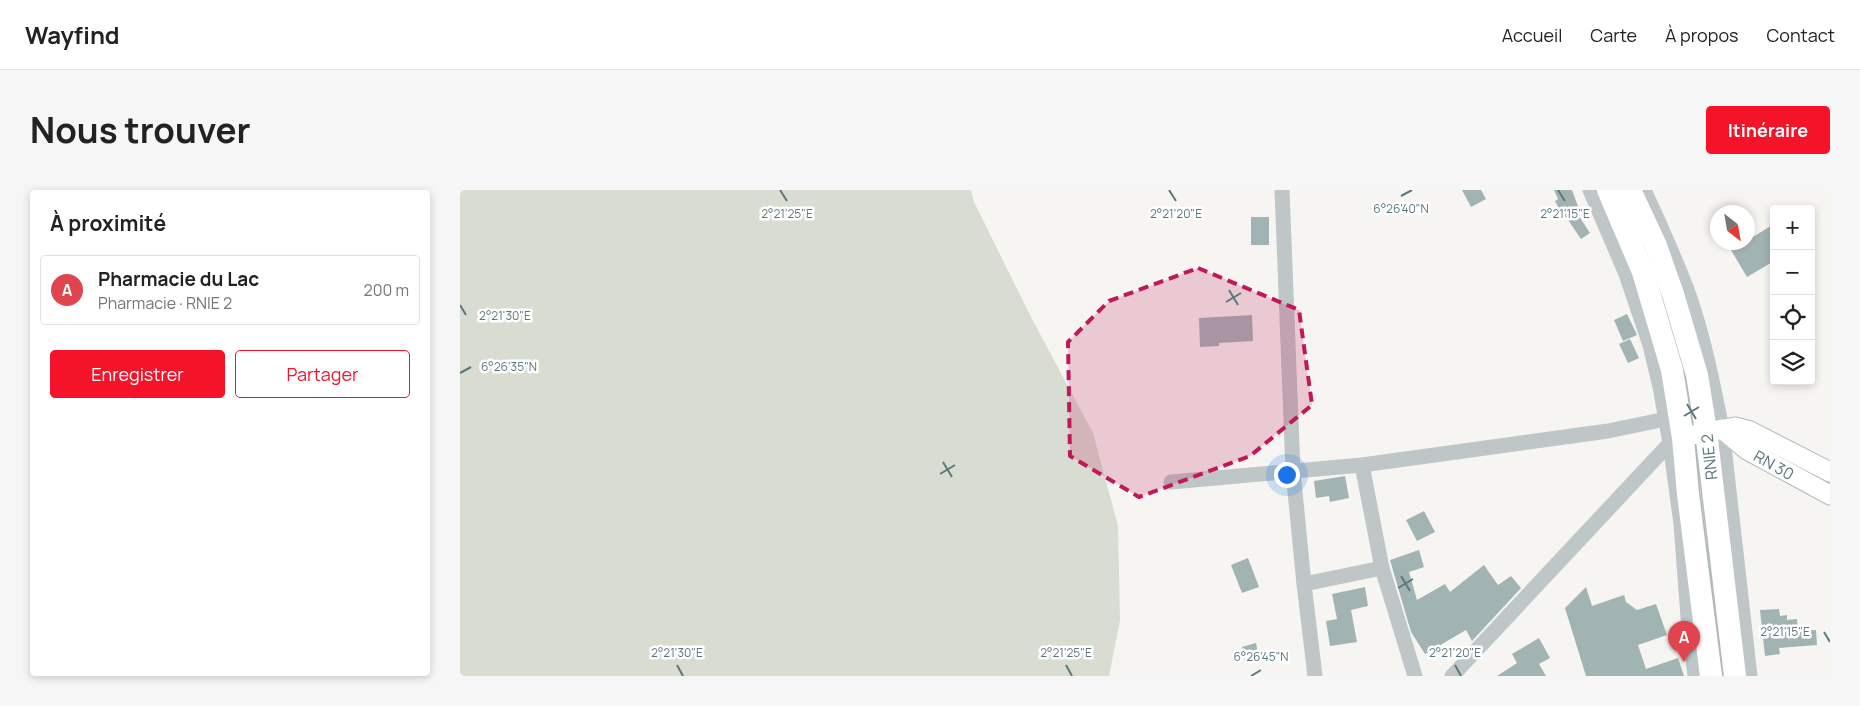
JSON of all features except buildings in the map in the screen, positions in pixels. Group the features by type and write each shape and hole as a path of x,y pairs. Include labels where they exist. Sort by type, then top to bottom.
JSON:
{"highway":[{"name":"RNIE 2","path":"1608,190 1632,244 1655,309 1672,370 1677,440 1688,494 1711,676"},
{"name":"RNIE 2","path":"1630,190 1656,246 1673,294 1714,430 1735,676"}],"main road":[{"name":"RN 30","path":"1714,430 1735,427 1750,431 1830,472"},
{"path":"1677,440 1714,430"},
{"name":"RN 30","path":"1714,430 1830,495"}],"street":[{"path":"1282,190 1293,471 1315,676"},
{"path":"1590,190 1620,256 1650,345 1666,419 1677,440 1688,617 1696,676"},
{"path":"1644,190 1669,244 1690,298 1701,336 1750,676"},
{"path":"1171,482 1362,465 1608,431 1666,419"},
{"path":"1452,676 1677,440"},
{"path":"1362,465 1382,568 1415,676"},
{"path":"1304,584 1382,568"}],"highlighted area":[{"path":"1198,268 1299,310 1312,405 1250,456 1139,497 1070,456 1068,342 1109,301"}],"shaded area":[{"path":"460,190 971,190 974,202 1032,319 1093,433 1118,526 1120,620 1109,676 460,676"}],"place":[{"name":"Pharmacie du Lac","path":"1684,662"}]}
